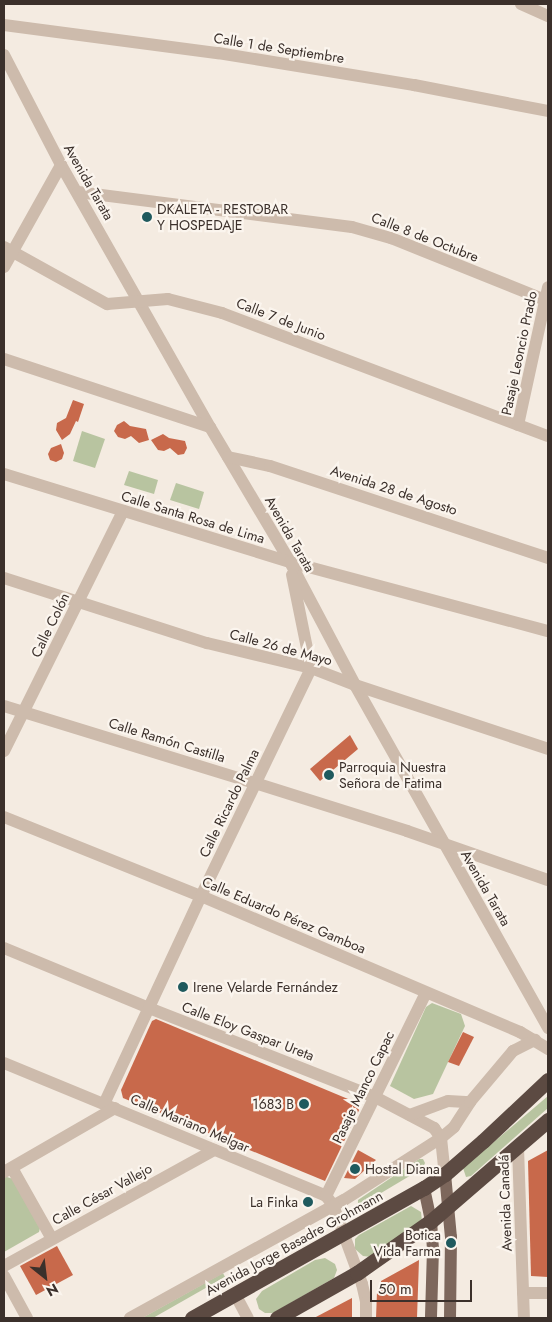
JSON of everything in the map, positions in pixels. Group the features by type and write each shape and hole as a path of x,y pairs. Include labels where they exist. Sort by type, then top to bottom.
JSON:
{"highway":[{"name":"Avenida Jorge Basadre Grohmann","path":"192,1318 424,1188 445,1174 548,1080"},
{"path":"277,1318 357,1273 431,1220 518,1148 548,1120"}],"main road":[{"path":"445,1174 452,1237 450,1318"},
{"path":"424,1188 431,1220 433,1249 431,1318"}],"street":[{"path":"521,4 548,16"},
{"name":"Calle 1 de Septiembre","path":"4,25 218,53 414,85 548,111"},
{"name":"Avenida Tarata","path":"4,56 61,165 210,427 290,562 355,685 548,1028"},
{"path":"4,267 8,250 61,165"},
{"name":"Calle 8 de Octubre","path":"78,192 352,227 391,238 547,296"},
{"name":"Calle 7 de Junio","path":"8,250 107,304 168,299 222,313 548,436"},
{"name":"Pasaje Leoncio Prado","path":"518,425 547,296"},
{"path":"4,359 210,427"},
{"name":"Avenida 28 de Agosto","path":"228,457 270,466 376,499 548,558"},
{"name":"Calle Santa Rosa de Lima","path":"4,474 290,562 548,631"},
{"name":"Calle Colón","path":"4,751 123,511"},
{"path":"290,562 311,668"},
{"name":"Calle 26 de Mayo","path":"4,578 207,643 311,668 355,685 548,749"},
{"name":"Calle Ricardo Palma","path":"110,1106 149,1008 255,782 311,668"},
{"name":"Calle Ramón Castilla","path":"4,706 255,782 548,880"},
{"name":"Calle Eduardo Pérez Gamboa","path":"4,817 201,896 535,1040 548,1049"},
{"name":"Calle Eloy Gaspar Ureta","path":"4,948 149,1008 375,1097 434,1128 441,1138"},
{"name":"Pasaje Manco Capac","path":"330,1200 375,1097 426,992"},
{"path":"130,1318 330,1200 441,1138 454,1127 470,1102 513,1052 535,1040"},
{"name":"Calle Mariano Melgar","path":"4,1063 330,1200"},
{"path":"410,1115 448,1101 470,1102"},
{"path":"52,1239 8,1170 110,1106"},
{"path":"441,1138 445,1174"},
{"name":"Avenida Canadá","path":"518,1148 524,1318"},
{"name":"Calle César Vallejo","path":"4,1266 214,1150"},
{"path":"330,1200 344,1233 366,1302 366,1318"},
{"path":"4,1276 28,1318"},
{"path":"523,1293 548,1292"},
{"path":"235,1294 248,1318"}],"green space":[{"path":"82,431 105,439 95,468 73,461"},
{"path":"129,471 158,480 154,494 124,485"},
{"path":"176,483 204,492 199,509 170,500"},
{"path":"432,1003 461,1014 465,1026 433,1094 414,1099 390,1086 426,1007"},
{"path":"548,1096 548,1108 471,1176 466,1177 463,1168"},
{"path":"419,1159 423,1159 425,1163 423,1168 358,1205 358,1200"},
{"path":"4,1176 13,1179 40,1228 39,1232 4,1252"},
{"path":"411,1206 421,1212 422,1221 371,1257 363,1256 355,1249 355,1239 359,1235"},
{"path":"325,1258 335,1264 337,1270 334,1278 273,1313 265,1313 259,1309 256,1299 262,1291 315,1260"},
{"path":"223,1273 225,1277 153,1318 142,1318"}],"building":[{"path":"73,400 84,404 78,422 76,421 70,434 62,440 56,430 57,423 66,418"},
{"path":"124,421 130,426 146,429 149,440 139,443 131,436 125,439 118,437 114,431 117,425"},
{"path":"163,434 169,438 185,441 187,448 184,454 178,455 170,448 164,451 158,450 151,440"},
{"path":"61,444 64,453 62,459 56,462 50,460 48,454 51,448"},
{"path":"350,735 358,749 320,781 310,769"},
{"path":"156,1019 360,1104 361,1106 325,1181 123,1098 121,1090 152,1021"},
{"path":"463,1032 474,1037 459,1066 448,1062"},
{"name":"Hostal Diana","path":"358,1150 376,1160 355,1179 344,1178"},
{"path":"548,1150 548,1277 531,1276 528,1161"},
{"path":"57,1246 73,1275 36,1295 20,1266"},
{"path":"419,1260 417,1318 376,1318 377,1292 381,1292 381,1281"},
{"path":"352,1298 352,1318 314,1318"}],"place":[{"name":"DKALETA - RESTOBAR Y HOSPEDAJE","path":"147,217"},
{"name":"Parroquia Nuestra Señora de Fatima","path":"329,775"},
{"name":"Irene Velarde Fernández","path":"183,987"},
{"name":"1683 B","path":"304,1104"},
{"name":"Hostal Diana","path":"355,1169"},
{"name":"La Finka","path":"308,1202"},
{"name":"Botica Vida Farma","path":"451,1243"}]}
